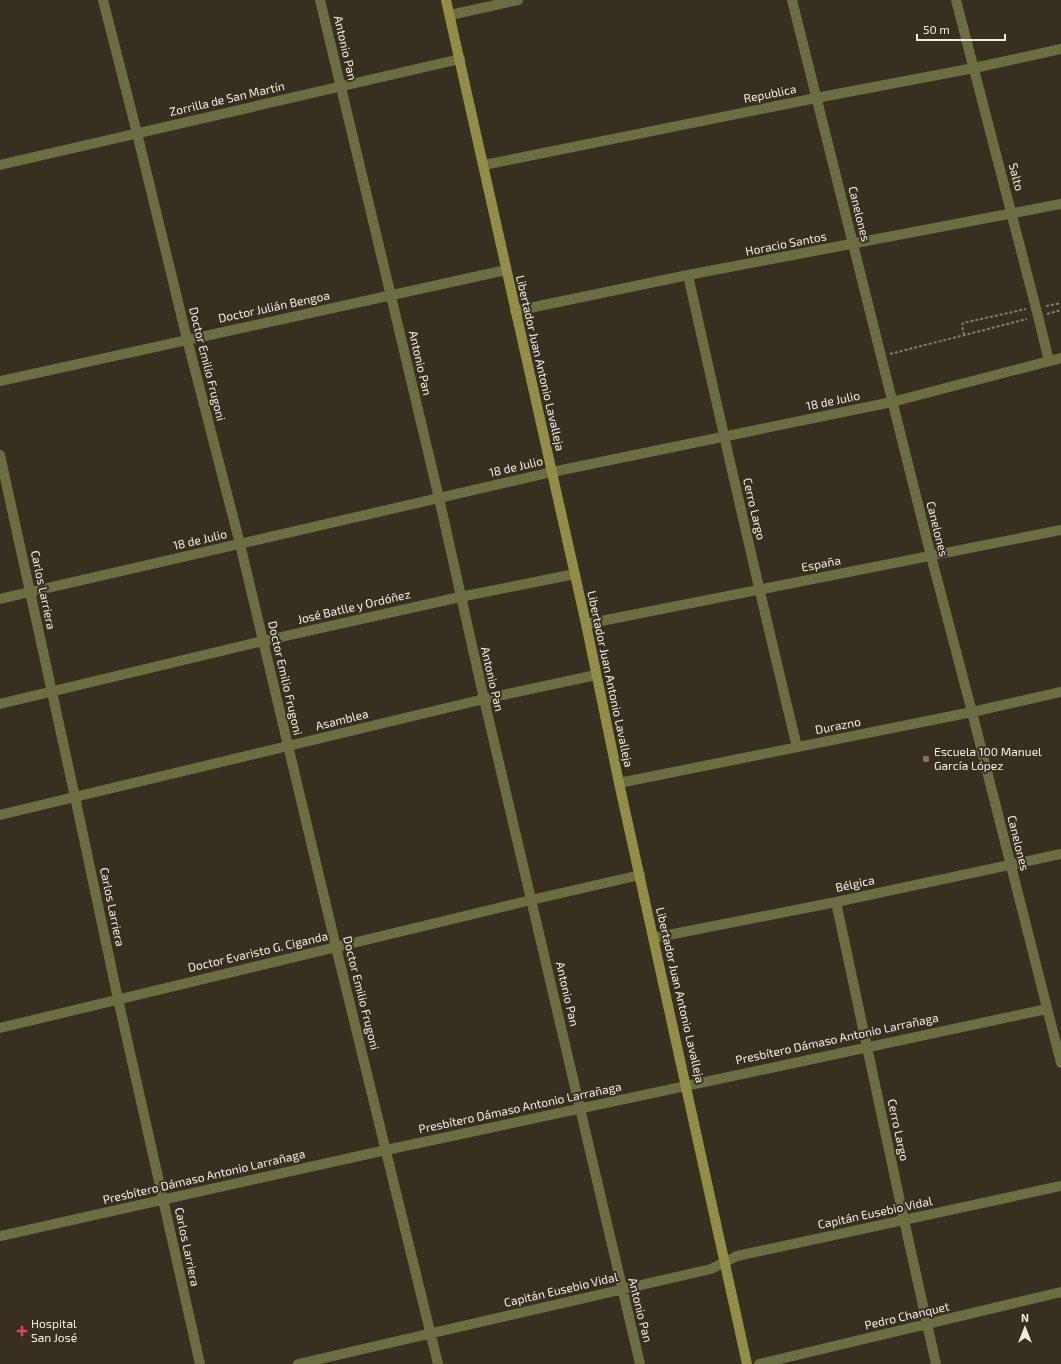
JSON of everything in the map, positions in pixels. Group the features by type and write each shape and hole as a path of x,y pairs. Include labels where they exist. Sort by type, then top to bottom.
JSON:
{"street":[{"name":"Doctor Emilio Frugoni","path":"103,0 187,339 240,544 336,947 438,1364"},
{"name":"Antonio Pan","path":"320,0 439,498 460,597 581,1109 621,1289 640,1364"},
{"name":"Libertador Juan Antonio Lavalleja","path":"446,0 575,574 619,783 747,1364"},
{"path":"450,15 518,0"},
{"name":"Canelones","path":"792,0 854,244 892,402 1061,1063"},
{"name":"Salto","path":"956,0 1037,311 1048,362"},
{"name":"Republica","path":"484,165 816,98 974,68 1061,49"},
{"name":"Zorrilla de San Martín","path":"0,165 460,59"},
{"name":"Horacio Santos","path":"515,311 688,275 1061,204"},
{"name":"Doctor Julián Bengoa","path":"0,381 506,270"},
{"name":"Cerro Largo","path":"688,275 759,590 798,747"},
{"name":"18 de Julio","path":"0,599 552,472 892,402 1061,358"},
{"name":"Carlos Larriera","path":"0,455 76,797 118,999 200,1364"},
{"name":"España","path":"586,624 1061,530"},
{"name":"José Batlle y Ordóñez","path":"0,704 263,641 460,597 575,574"},
{"name":"Asamblea","path":"0,815 484,699 596,675"},
{"name":"Durazno","path":"619,783 972,712 1061,692"},
{"name":"Bélgica","path":"653,938 836,902 1061,854"},
{"name":"Doctor Evaristo G. Ciganda","path":"0,1028 640,875"},
{"name":"Cerro Largo","path":"836,902 936,1364"},
{"name":"Presbítero Dámaso Antonio Larrañaga","path":"0,1236 386,1150 867,1046 1047,1009"},
{"name":"Capitán Eusebio Vidal","path":"298,1364 621,1289 711,1270 738,1256 1061,1186"},
{"name":"Pedro Chanquet","path":"758,1364 1061,1292"}],"path":[{"path":"881,356 964,335 1037,311 1050,305 1061,303"},
{"path":"964,335 962,326 963,323 1037,311 1061,310"}],"place":[{"name":"Escuela 100 Manuel García López","path":"926,759"},
{"name":"Hospital San José","path":"22,1331"}]}
